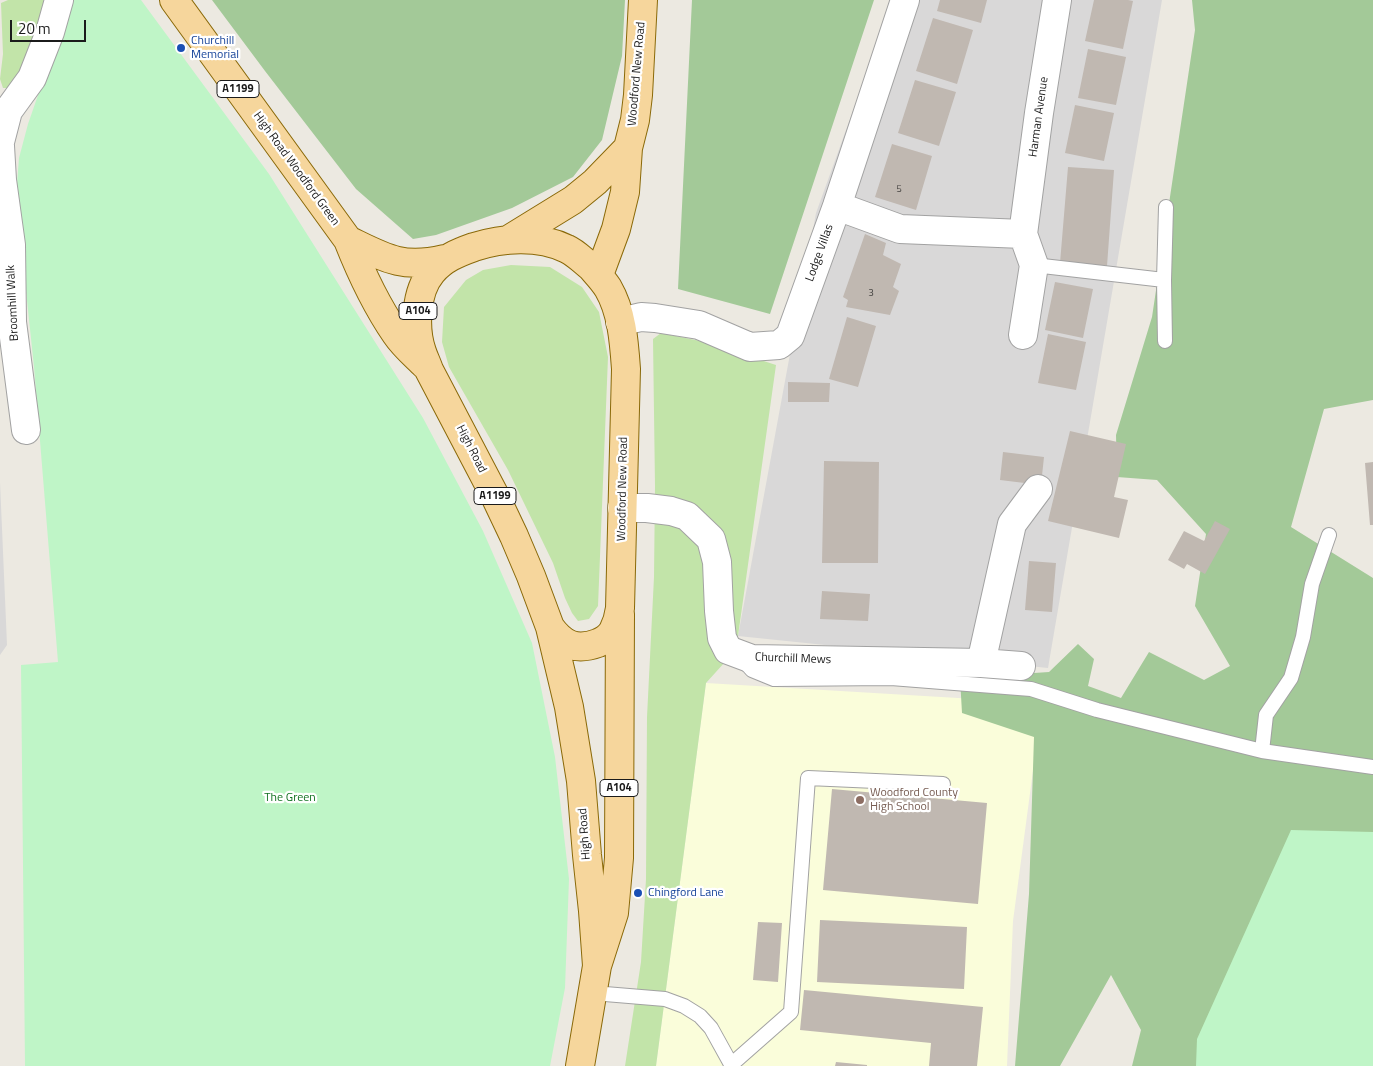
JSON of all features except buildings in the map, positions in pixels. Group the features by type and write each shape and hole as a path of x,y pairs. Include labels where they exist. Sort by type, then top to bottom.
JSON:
{"main road":[{"name":"High Road Woodford Green","path":"174,0 348,240 364,279 396,334 429,370"},
{"name":"Woodford New Road","path":"599,276 616,229 625,192 628,148 635,120 638,95 643,0"},
{"name":"Woodford New Road","path":"508,240 573,200 595,182 628,148"},
{"name":"High Road Woodford Green","path":"348,240 387,259 410,264 428,263 444,259"},
{"name":"Woodford New Road","path":"429,370 422,352 418,332 418,306 422,290 430,273 444,259 488,243 508,240 550,242 567,249 582,259 607,286 620,322 625,345 626,369 620,608 618,621 612,633 602,642 589,646 576,647 565,643 556,636 550,627"},
{"name":"High Road","path":"429,370 491,487 531,576 550,627 569,707 581,781 597,966"},
{"name":"A104","path":"580,1066 597,966 614,913 619,858 620,608"}],"street":[{"path":"0,142 4,112 32,78 50,32 59,0"},
{"name":"Lodge Villas","path":"620,322 641,317 699,325 750,347 779,345 790,336 837,206 905,0"},
{"name":"Harman Avenue","path":"1023,334 1034,266 1023,234 1039,113 1057,0"},
{"name":"Broomhill Walk","path":"0,146 2,180 11,245 6,323 26,430"},
{"path":"837,206 900,230 1023,234"},
{"path":"981,663 1012,524 1038,489"},
{"name":"Churchill Mews","path":"622,508 647,508 671,511 687,516 711,539 717,562 722,638 728,650 752,658 981,663 1021,666"}],"lane":[{"path":"1165,341 1166,207"},
{"path":"1034,266 1164,280"},
{"path":"1262,751 1266,715 1291,678 1303,636 1312,584 1329,535"},
{"path":"737,653 752,670 774,679 891,678 1031,689 1097,710 1262,751 1373,767"},
{"path":"593,993 665,999 684,1006 700,1016 711,1028 732,1065 791,1012 808,778 943,784"}],"shaded area":[{"path":"893,0 1162,0 1048,668 738,636 816,213"},
{"path":"0,482 7,645 0,655"},
{"name":"Woodford County High School","path":"706,683 1042,703 1013,921 1007,1066 656,1066"}],"green space":[{"path":"8,0 52,0 13,88 3,88 0,79 3,54 1,3"},
{"name":"The Green","path":"71,0 141,0 269,174 423,418 483,531 532,643 555,757 569,879 565,988 550,1066 25,1066 21,665 58,662 34,367 16,196 19,158 28,124"},
{"path":"212,0 625,0 622,56 602,140 573,177 512,208 436,235 413,239 356,189"},
{"path":"692,0 874,0 770,314 678,289"},
{"path":"1192,0 1373,0 1373,400 1324,409 1291,527 1373,578 1373,854 1229,1066 1132,1066 1141,1030 1111,975 1060,1066 1015,1066 1029,894 1034,737 962,713 960,678 1049,672 1078,644 1094,659 1088,686 1121,698 1149,652 1204,680 1230,666 1195,606 1206,534 1157,480 1117,477 1116,435 1152,317 1195,30"},
{"path":"511,265 550,267 582,287 599,312 608,357 598,606 589,619 578,621 572,613 553,563 508,470 449,367 442,342 444,307 466,280 483,270"},
{"path":"661,333 705,342 776,365 738,636 725,662 706,683 656,1066 625,1066 641,962 646,879 647,717 654,577 653,339"},
{"path":"1291,830 1373,832 1373,1066 1196,1066 1197,1039"}],"place":[{"name":"Churchill Memorial","path":"181,48"},
{"name":"Woodford County High School","path":"860,800"},
{"name":"Chingford Lane","path":"638,893"}]}
